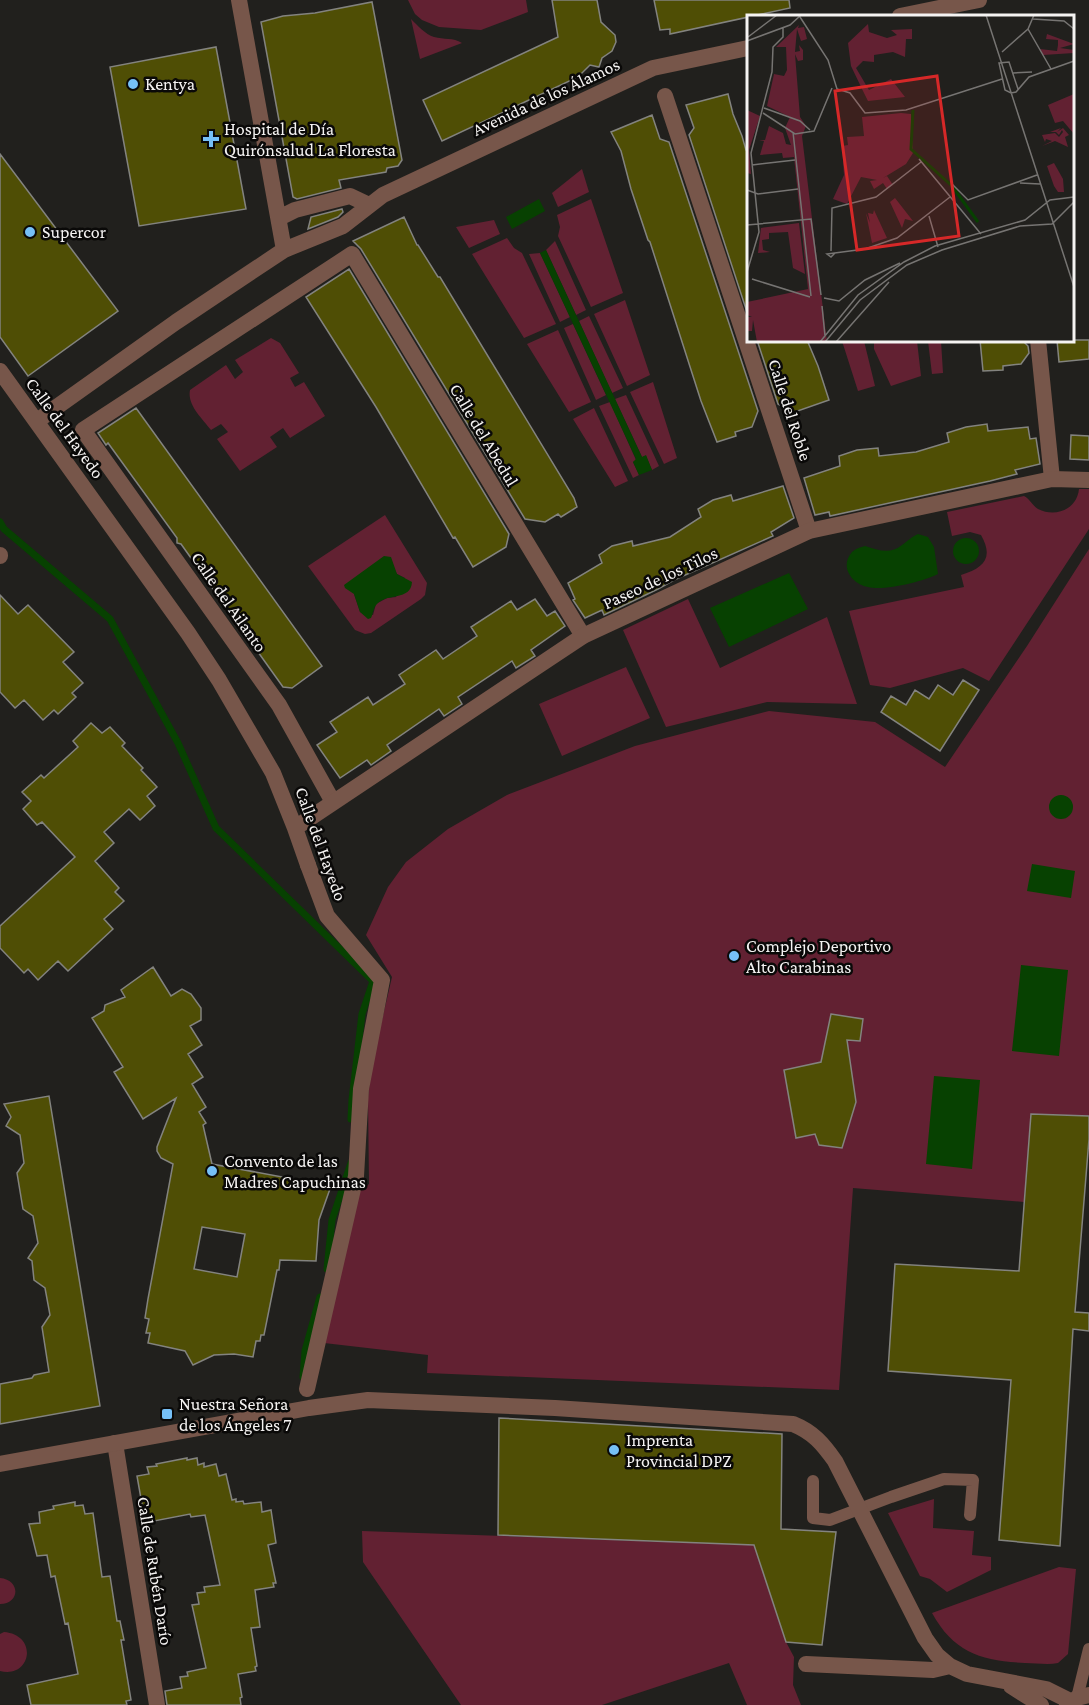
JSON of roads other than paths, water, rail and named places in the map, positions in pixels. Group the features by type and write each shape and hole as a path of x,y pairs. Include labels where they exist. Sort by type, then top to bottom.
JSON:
{"street":[{"path":"240,0 284,250"},
{"path":"905,15 979,0"},
{"name":"Avenida de los Álamos","path":"37,421 184,316 284,250 343,226 383,195 653,68 747,48"},
{"name":"Calle del Roble","path":"665,96 809,531"},
{"path":"279,218 295,210 350,196 369,205"},
{"name":"Calle del Abedul","path":"83,430 352,254 583,636"},
{"path":"1038,342 1052,479"},
{"name":"Calle del Hayedo","path":"0,371 188,633 219,680 273,773 327,916 382,980 361,1089 356,1176 307,1389"},
{"name":"Calle del Ailanto","path":"83,430 279,705 333,802"},
{"name":"Paseo de los Tilos","path":"295,828 583,636 809,531 1052,479 1089,480"},
{"path":"0,1464 309,1408 368,1400 776,1421 793,1424 807,1430 822,1442 835,1461 925,1638 937,1655 950,1666 967,1674 1014,1681 1076,1700"},
{"name":"Calle de Rubén Darío","path":"115,1443 157,1705"},
{"path":"806,1664 933,1670 950,1666"},
{"path":"1002,1681 1041,1705"}],"lane":[{"path":"813,1481 813,1518 830,1520 944,1479 973,1480 970,1515"},
{"path":"1076,1700 1089,1649"}],"waterway":[{"path":"0,522 4,529 110,619 178,743 216,828 373,981 362,1014 351,1119"},
{"path":"327,1269 332,1220 351,1163"},
{"path":"303,1377 305,1351 320,1297"}],"place":[{"name":"Kentya","path":"133,84"},
{"name":"Hospital de Día Quirónsalud La Floresta","path":"211,139"},
{"name":"Supercor","path":"30,232"},
{"name":"Complejo Deportivo Alto Carabinas","path":"734,956"},
{"name":"Convento de las Madres Capuchinas","path":"212,1171"},
{"name":"Nuestra Señora de los Ángeles 7","path":"167,1414"},
{"name":"Imprenta Provincial DPZ","path":"614,1450"}]}
